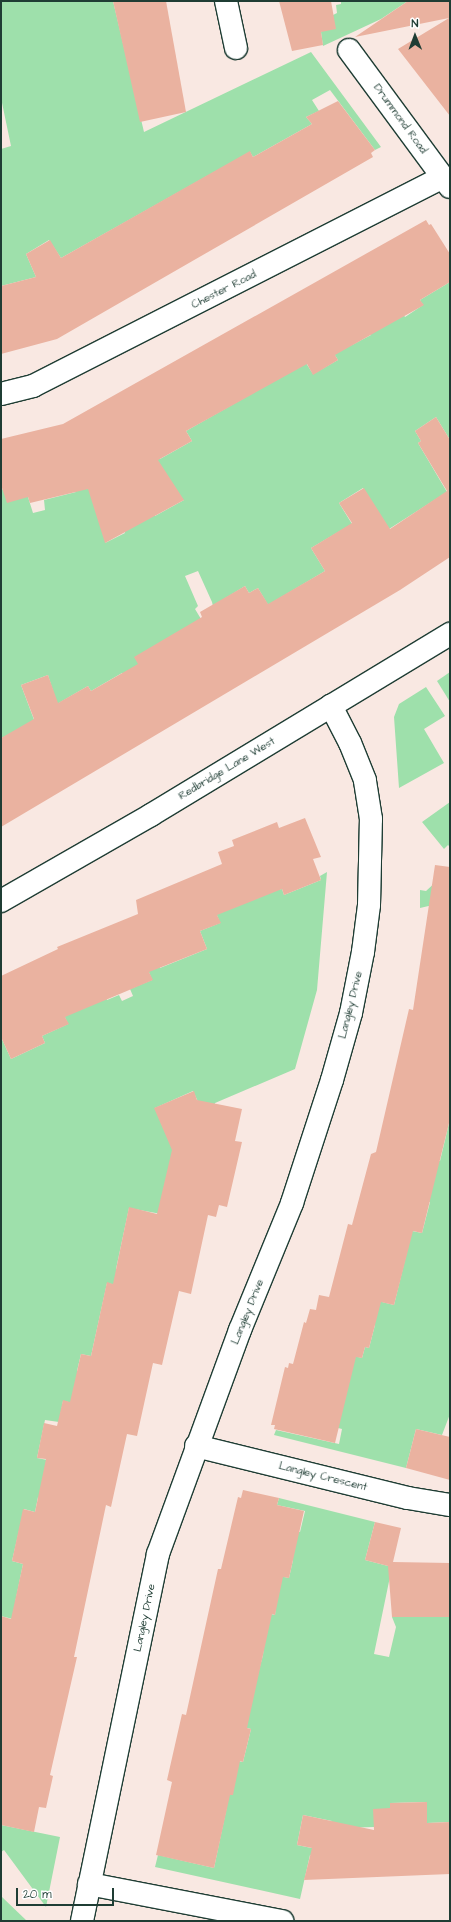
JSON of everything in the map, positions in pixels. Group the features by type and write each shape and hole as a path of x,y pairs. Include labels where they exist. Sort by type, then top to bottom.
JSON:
{"street":[{"path":"226,1 236,48"},
{"name":"Drummond Road","path":"349,50 446,182"},
{"name":"Chester Road","path":"1,394 33,386 446,182"},
{"name":"Redbridge Lane West","path":"1,901 151,815 450,634"},
{"name":"Langley Drive","path":"82,1921 158,1554 196,1446 299,1183 351,1013 364,952 369,905 371,819 364,780 350,743 331,706"},
{"name":"Langley Crescent","path":"196,1446 408,1498 450,1504"},
{"path":"89,1884 282,1921"}],"green space":[{"path":"1,1 113,1 144,132 311,52 381,147 375,150 330,90 312,100 319,111 306,117 312,124 253,157 250,152 61,258 49,240 26,254 36,277 1,286 1,149 11,146 1,98"},
{"path":"341,1 408,1 381,19 323,46 321,32 333,15 337,13 336,5 341,4"},
{"path":"450,282 450,440 436,417 415,431 421,441 418,443 447,492 389,529 363,488 339,503 352,524 311,548 325,571 268,605 258,588 249,593 245,586 224,599 219,632 212,602 198,571 185,576 198,606 195,609 213,639 148,680 122,673 91,691 88,686 57,704 48,675 21,685 36,725 1,738 1,489 28,497 33,513 45,510 44,500 76,492 64,443 160,459 192,441 186,431 306,363 313,374 338,360 331,349 352,345 371,335 369,329 401,310 405,317 423,305 420,300","holes":["184,500 155,516 146,502","120,519 125,533 105,543"]},
{"path":"450,672 450,702 437,681"},
{"path":"426,687 445,716 424,729 444,763 399,788 394,717 399,704"},
{"path":"450,802 450,847 448,845 444,849 422,822"},
{"path":"450,869 450,901 420,908 420,890 426,891"},
{"path":"327,872 317,990 295,1069 215,1103 211,1119 161,1214 129,1208 116,1269 147,1276 144,1291 107,1283 91,1356 81,1354 77,1371 89,1406 63,1401 59,1422 45,1420 37,1458 63,1463 57,1501 38,1497 35,1512 24,1509 12,1561 23,1564 15,1603 28,1623 1,1616 1,1037 11,1059 45,1043 42,1036 68,1024 64,1015 100,983 107,1000 119,995 122,1001 133,996 130,989 152,980 147,967 158,963 160,968 207,949 200,931 220,923 211,900 282,889 284,895 321,880 320,876","holes":["193,1091 201,1108 162,1125 155,1108"]},
{"path":"450,1119 450,1414 442,1435 416,1429 406,1468 274,1435 276,1430 339,1444 342,1429 338,1428 302,1343 362,1358 365,1347 369,1348 375,1325 362,1297 394,1305 412,1231 422,1233 430,1202 425,1201 397,1149 440,1161"},
{"path":"279,1498 375,1522 365,1560 392,1567 374,1654 389,1657 396,1627 392,1617 450,1617 450,1822 427,1823 426,1802 390,1803 390,1808 374,1827 341,1828 326,1858 310,1855 300,1899 155,1867 158,1855 214,1868 227,1806 213,1791 233,1795 224,1758 243,1762 251,1729 244,1727 263,1655 267,1613 275,1615 279,1576 289,1578 293,1560 290,1530 300,1532 305,1511 277,1505","holes":["303,1815 332,1821 326,1851 297,1845"]},
{"path":"1,1825 60,1837 46,1907 4,1850 1,1852"},
{"path":"2,1897 27,1921 1,1921"}],"building":[{"path":"113,1 166,1 186,112 140,122"},
{"path":"279,1 331,1 336,29 321,32 323,45 292,51"},
{"path":"408,1 450,1 450,116 398,49 449,18 355,37"},
{"path":"338,101 375,150 371,153 373,157 57,339 1,354 1,286 36,277 26,254 50,240 61,258 250,151 253,157 312,124 306,117"},
{"path":"426,220 429,225 431,224 450,254 450,282 420,300 424,305 335,355 338,360 313,375 307,364 186,431 192,441 158,460 184,500 105,543 88,489 30,503 28,497 7,503 1,485 1,439 63,424"},
{"path":"436,417 450,440 450,557 400,590 1,827 1,738 34,719 21,685 48,675 58,703 88,686 91,691 138,664 134,657 202,617 200,612 245,586 249,593 258,588 268,604 325,571 311,548 352,523 339,503 364,488 390,529 447,491 418,443 421,441 415,431"},
{"path":"305,818 321,857 313,859 321,880 284,895 282,889 217,915 221,923 200,931 207,949 149,972 153,980 65,1017 69,1024 42,1036 45,1043 11,1059 1,1037 1,976 58,949 57,947 138,914 136,900 222,864 218,852 234,846 232,840 277,822 279,828"},
{"path":"435,865 450,867 450,1119 422,1233 413,1231 394,1305 381,1302 369,1348 365,1347 362,1358 356,1357 335,1443 274,1429 275,1425 271,1425 285,1367 288,1368 289,1363 293,1364 304,1322 306,1323 310,1309 316,1310 319,1295 329,1297 348,1224 352,1225 371,1154 376,1152 409,1009 413,1010"},
{"path":"194,1091 197,1100 242,1109 235,1141 242,1142 227,1207 219,1205 216,1217 208,1215 191,1294 179,1291 162,1365 153,1363 137,1436 127,1434 111,1507 106,1505 74,1657 77,1657 50,1775 53,1776 46,1808 39,1807 34,1832 1,1825 1,1616 11,1619 23,1564 12,1561 23,1509 35,1512 46,1459 37,1458 44,1423 57,1426 63,1400 70,1402 81,1354 91,1356 107,1282 113,1284 129,1207 157,1214 172,1150 154,1108"},
{"path":"416,1429 450,1437 450,1480 406,1468"},
{"path":"243,1490 279,1498 277,1505 304,1511 289,1578 283,1577 275,1615 272,1614 247,1728 251,1729 243,1762 240,1761 233,1795 230,1795 214,1868 156,1855 172,1782 167,1780 182,1714 186,1715 218,1569 221,1569 238,1497 241,1498"},
{"path":"375,1522 401,1528 393,1562 450,1563 450,1617 392,1617 388,1566 365,1560"},
{"path":"427,1802 427,1823 450,1822 450,1874 304,1880 312,1848 297,1845 303,1815 374,1830 373,1809 390,1808 390,1803"}]}
